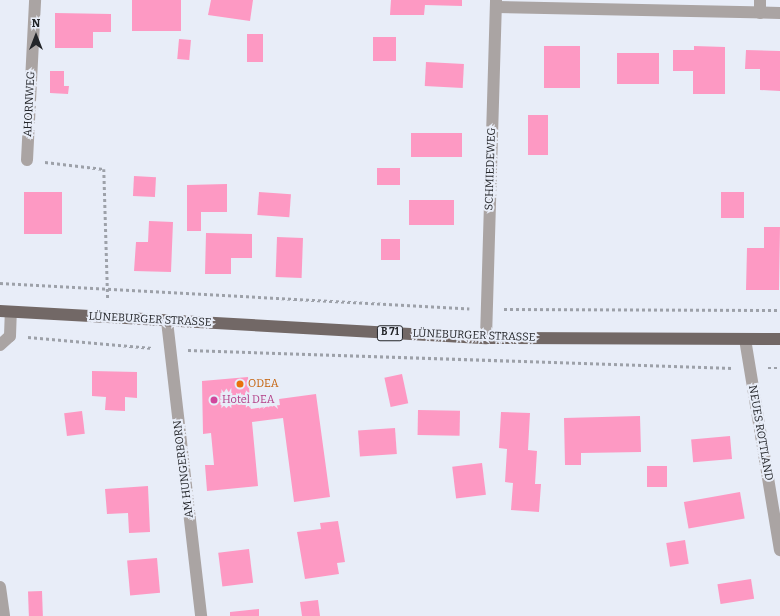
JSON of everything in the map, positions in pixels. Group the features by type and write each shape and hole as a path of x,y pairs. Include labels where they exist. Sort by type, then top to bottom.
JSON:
{"main road":[{"name":"LÜNEBURGER STRASSE","path":"5,312 486,338 780,339"}],"street":[{"name":"AHORNWEG","path":"27,160 35,0"},
{"path":"760,0 760,13"},
{"path":"496,3 780,13"},
{"name":"SCHMIEDEWEG","path":"486,338 496,3"},
{"path":"0,345 10,336 5,312"},
{"name":"AM HUNGERBORN","path":"167,321 201,616"},
{"name":"NEUES ROTTLAND","path":"745,339 780,550"},
{"path":"0,587 4,616"}],"path":[{"path":"27,160 104,169 108,318"},
{"path":"0,283 107,290 487,309 780,310"},
{"path":"10,336 170,349 780,368"}],"building":[{"path":"132,0 181,0 181,31 132,31"},
{"path":"211,0 253,0 250,21 208,15"},
{"path":"391,0 462,0 462,6 425,5 424,15 390,15"},
{"path":"55,13 111,14 111,32 93,32 93,48 55,48"},
{"path":"247,34 263,34 263,62 247,62"},
{"path":"373,37 396,37 396,61 373,61"},
{"path":"179,39 191,40 189,60 177,59"},
{"path":"544,46 580,46 580,88 544,88"},
{"path":"694,46 725,47 725,94 693,94 693,71 673,71 673,50 694,50"},
{"path":"746,50 780,51 780,91 760,90 760,69 745,69"},
{"path":"617,53 659,53 659,84 617,84"},
{"path":"426,62 464,64 463,88 425,86"},
{"path":"50,71 64,71 64,86 69,86 68,94 50,93"},
{"path":"528,115 548,115 548,155 528,155"},
{"path":"411,133 462,133 462,157 411,157"},
{"path":"377,168 400,168 400,185 377,185"},
{"path":"134,176 156,177 155,197 133,196"},
{"path":"227,184 227,212 201,212 201,231 187,231 187,185"},
{"path":"24,192 62,192 62,234 24,234"},
{"path":"259,192 291,194 289,217 257,215"},
{"path":"721,192 744,192 744,218 721,218"},
{"path":"409,200 454,200 454,225 409,225"},
{"path":"149,221 173,222 171,272 134,271 136,242 148,242"},
{"path":"764,227 780,227 779,290 746,290 747,248 764,248"},
{"path":"206,233 252,234 252,258 231,258 231,274 205,274"},
{"path":"277,237 303,238 302,278 276,277"},
{"path":"381,239 400,239 400,260 381,260"},
{"path":"92,371 137,372 137,398 125,397 125,411 105,410 106,397 92,396"},
{"path":"402,374 408,403 391,407 384,378"},
{"path":"248,377 251,409 280,405 279,399 316,394 330,497 294,502 283,418 252,422 258,486 207,491 205,465 214,465 211,433 203,434 202,381"},
{"path":"418,410 460,411 460,436 418,435"},
{"path":"82,411 85,434 67,436 64,413"},
{"path":"501,412 530,413 528,450 537,451 535,484 541,484 539,512 511,510 513,483 505,482 507,449 499,448"},
{"path":"640,416 641,452 581,453 581,465 565,465 564,418"},
{"path":"395,428 397,454 360,457 358,431"},
{"path":"730,436 732,459 693,462 691,439"},
{"path":"482,463 486,495 456,498 452,467"},
{"path":"647,466 667,466 667,487 647,487"},
{"path":"148,486 150,532 129,533 128,513 107,514 105,489"},
{"path":"740,492 745,519 689,528 684,502"},
{"path":"338,521 345,562 337,563 339,574 305,579 297,532 321,529 320,523"},
{"path":"685,540 689,564 670,567 666,543"},
{"path":"249,549 253,583 222,587 218,553"},
{"path":"157,558 160,593 130,595 127,561"},
{"path":"751,579 754,599 721,604 717,584"},
{"path":"28,591 42,591 43,616 29,616"},
{"path":"318,600 320,616 302,616 300,602"},
{"path":"259,609 259,616 230,616 230,612"}],"place":[{"name":"ODEA","path":"240,384"},
{"name":"Hotel DEA","path":"214,400"}]}
